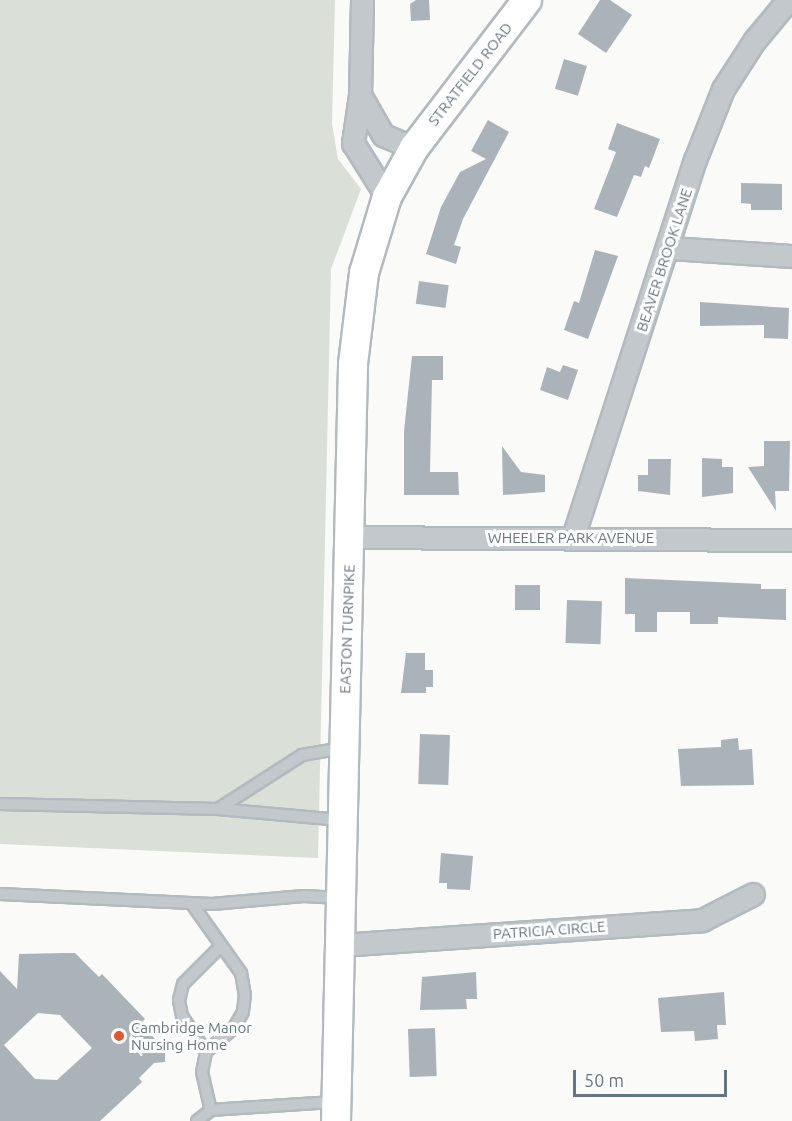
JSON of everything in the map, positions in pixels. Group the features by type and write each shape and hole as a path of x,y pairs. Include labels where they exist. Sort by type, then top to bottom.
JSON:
{"main road":[{"name":"STRATFIELD ROAD","path":"414,148 527,0"},
{"name":"EASTON TURNPIKE","path":"336,1111 353,364 364,273 387,197 414,148"}],"street":[{"path":"362,0 360,95 353,143 387,197"},
{"name":"BEAVER BROOK LANE","path":"573,537 669,248 695,160 723,89 754,41 788,0"},
{"path":"360,95 383,135 414,148"},
{"path":"669,248 792,256"},
{"name":"WHEELER PARK AVENUE","path":"350,537 792,540"},
{"name":"PATRICIA CIRCLE","path":"339,945 702,920 753,894"}],"lane":[{"path":"218,809 302,755 344,747"},
{"path":"0,804 218,809 343,820"},
{"path":"0,894 192,904 340,898"},
{"path":"192,904 220,947 241,973 245,995 243,1012 233,1029 206,1052 202,1072 211,1110"},
{"path":"206,1052 182,1016 179,1000 183,984 220,947"},
{"path":"197,1121 211,1110 336,1111"}],"shaded area":[{"path":"0,0 335,0 332,124 338,159 361,189 331,269 318,858 0,844"}],"building":[{"path":"416,0 429,0 430,20 411,21 410,4"},
{"path":"600,0 610,0 632,15 606,53 578,34"},
{"path":"564,59 587,66 578,96 555,89"},
{"path":"488,120 509,132 463,219 454,245 461,247 456,264 426,254 441,207 460,172 486,159 471,151"},
{"path":"617,123 660,139 649,168 645,166 641,177 634,175 617,217 594,209 616,152 608,149"},
{"path":"741,183 782,184 782,210 751,210 751,204 741,203"},
{"path":"595,250 618,256 588,339 564,330 574,301 579,303"},
{"path":"419,281 449,285 446,308 416,304"},
{"path":"700,302 789,308 788,339 764,338 764,325 700,326"},
{"path":"412,356 443,356 443,380 432,380 430,472 458,472 459,495 404,495 404,431"},
{"path":"563,365 578,370 568,400 540,390 547,367 560,372"},
{"path":"764,441 790,441 789,491 775,491 776,511 748,467 764,466"},
{"path":"502,446 521,472 545,475 545,492 503,495"},
{"path":"702,458 722,459 722,467 733,467 733,493 702,497"},
{"path":"648,459 671,459 670,495 638,491 638,475 648,475"},
{"path":"625,578 761,584 761,589 786,589 786,620 718,617 718,624 690,624 690,612 657,612 657,632 635,632 635,614 625,614"},
{"path":"515,585 540,585 540,610 515,610"},
{"path":"567,600 602,601 600,644 565,643"},
{"path":"406,653 425,653 425,670 433,670 433,687 426,687 426,693 401,693"},
{"path":"420,734 450,735 448,785 418,784"},
{"path":"738,738 739,750 752,749 754,785 681,786 678,749 721,747 721,740"},
{"path":"441,853 473,856 470,890 447,889 447,883 439,883"},
{"name":"Cambridge Manor Nursing Home","path":"75,953 99,977 102,974 145,1019 141,1023 155,1039 165,1040 165,1062 154,1063 139,1078 142,1082 100,1121 0,1121 0,971 17,989 19,954","holes":["38,1013 60,1015 92,1048 57,1080 35,1079 4,1045"]},
{"path":"476,972 477,999 466,999 467,1009 420,1010 422,977"},
{"path":"724,992 726,1025 717,1025 718,1039 695,1041 694,1031 661,1032 658,998"},
{"path":"435,1028 437,1076 410,1077 408,1029"}],"place":[{"name":"Cambridge Manor Nursing Home","path":"119,1036"}]}
